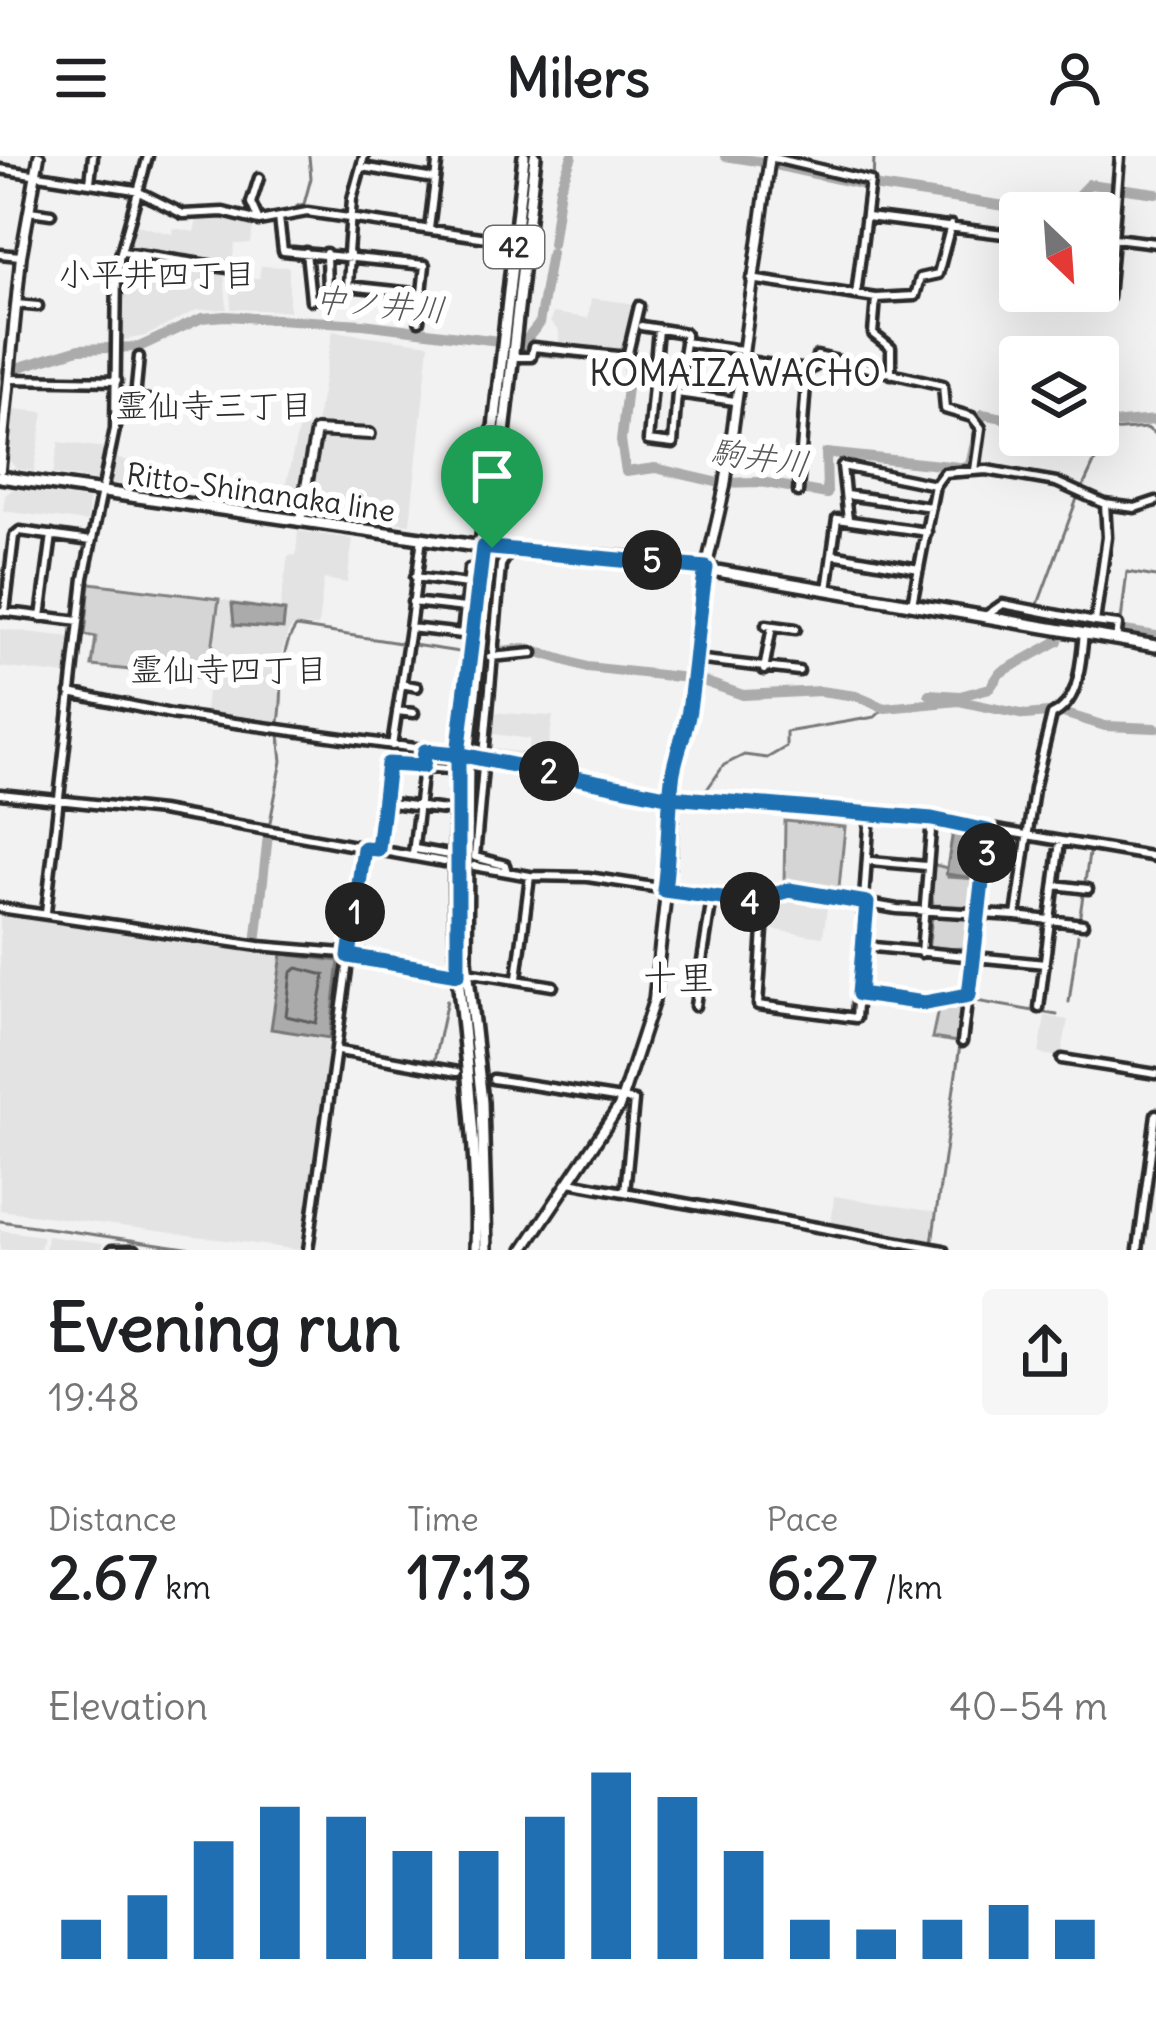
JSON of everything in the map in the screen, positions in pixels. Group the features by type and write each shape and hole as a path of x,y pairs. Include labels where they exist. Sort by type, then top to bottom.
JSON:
{"main road":[{"name":"42","path":"486,1250 484,1118 449,859 469,756 524,156"},
{"name":"42","path":"509,337 536,156"},
{"name":"Ritto-Shinanaka line","path":"0,473 102,493 487,547 706,568 1156,646"},
{"name":"42","path":"476,1250 475,1147 462,973 469,756 467,634 487,547"}],"street":[{"path":"0,473 6,359 39,156"},
{"path":"90,182 93,156"},
{"path":"46,912 79,621 116,396 116,286 148,156"},
{"path":"364,156 349,217 348,286 423,294"},
{"path":"429,229 438,156"},
{"path":"523,1250 624,1097 655,1000 671,797 706,568 725,484 770,156 870,182 856,295"},
{"path":"1115,192 1120,156"},
{"path":"362,167 434,179"},
{"path":"0,169 140,192 173,212 224,212 260,221 296,212 514,242"},
{"path":"259,178 250,203 260,221"},
{"path":"29,211 51,214"},
{"path":"868,217 999,233"},
{"path":"278,218 283,251 425,265 419,321"},
{"path":"750,278 876,298 915,296 920,278 938,274 950,225"},
{"path":"1119,239 1156,242"},
{"path":"123,251 228,268"},
{"path":"306,252 311,300 327,294 326,253"},
{"path":"0,254 21,256"},
{"path":"876,298 872,334 891,348 890,374"},
{"path":"16,304 38,306"},
{"path":"509,354 533,351 627,357 639,305"},
{"path":"641,326 685,333 673,444 648,441 658,329"},
{"path":"685,342 807,370 815,366 817,356 944,386 945,409 978,423 975,470"},
{"path":"135,398 139,357"},
{"path":"798,492 807,370"},
{"path":"8,378 117,381"},
{"path":"677,393 735,401"},
{"path":"116,396 148,400"},
{"path":"299,520 316,431 370,434"},
{"path":"848,520 842,466 935,485"},
{"path":"912,604 935,485 944,472 975,470 1056,482 1105,504 1145,508 1148,500 1156,501"},
{"path":"845,495 931,507"},
{"path":"1095,622 1107,537 1105,504"},
{"path":"827,590 836,519 927,532"},
{"path":"79,621 2,611 14,536 20,531 91,541"},
{"path":"41,616 52,535"},
{"path":"392,746 410,648 422,538"},
{"path":"507,872 505,866 476,857 469,756 490,657 501,566 511,550"},
{"path":"832,554 920,569"},
{"path":"410,628 467,634 469,568 480,569"},
{"path":"416,577 467,584"},
{"path":"412,602 465,608"},
{"path":"986,618 988,610 1003,604 1118,625 1116,640"},
{"path":"764,670 769,626 796,629"},
{"path":"1016,916 1042,744 1052,715 1065,708 1074,692 1084,634"},
{"path":"490,657 533,653"},
{"path":"694,658 799,671"},
{"path":"401,684 417,686"},
{"path":"70,694 469,756 671,797 932,819 1156,857"},
{"path":"397,711 414,713"},
{"path":"414,852 425,751"},
{"path":"378,849 389,763 448,769"},
{"path":"0,794 161,811 449,859"},
{"path":"383,802 445,810"},
{"path":"765,900 758,1005 856,1018 871,861 870,812"},
{"path":"921,953 932,819"},
{"path":"962,1042 982,913 988,831"},
{"path":"1039,1008 1060,842"},
{"path":"308,1250 364,848"},
{"path":"871,861 926,866"},
{"path":"474,866 530,876 588,877 712,898 765,900 789,890 926,911 1083,924"},
{"path":"517,978 530,876"},
{"path":"1054,885 1088,889"},
{"path":"695,1006 712,898"},
{"path":"0,908 553,986"},
{"path":"863,946 1045,964"},
{"path":"859,994 925,1003 969,995"},
{"path":"339,1051 457,1072"},
{"path":"1062,1059 1156,1074"},
{"path":"493,1078 634,1101 625,1192"},
{"path":"1138,1250 1152,1176 1156,1114"},
{"path":"569,1181 943,1250"},
{"path":"112,1250 135,1250"}],"shaded area":[{"path":"211,215 254,224 250,243 235,244 232,263 129,251 133,224 172,234 174,228 194,232 197,219"},
{"path":"128,256 224,270 227,309 197,310 146,336 123,340 118,282"},
{"path":"261,266 289,267 289,311 231,309 230,281 259,278"},
{"path":"591,298 638,304 628,354 559,349 559,331 550,322 553,313 588,318"},
{"path":"333,331 429,344 410,524 304,512 316,437 370,431 316,424"},
{"path":"13,409 44,412 34,471 16,469 8,458"},
{"path":"299,427 312,428 298,512 280,509"},
{"path":"59,442 107,448 99,481 53,474"},
{"path":"112,458 145,463 141,488 107,483"},
{"path":"13,489 89,500 87,522 3,511 5,495"},
{"path":"298,531 353,539 347,583 324,579 318,626 294,626 288,633 279,662 283,687 277,722 205,713 208,680 90,668 94,639 82,637 88,581 280,608 288,556 296,555"},
{"path":"90,583 219,599 208,678 92,666 96,637 85,635"},
{"path":"0,629 71,637 67,675 0,667"},
{"path":"489,712 553,716 547,756 562,759 560,770 482,755 483,747 527,753 530,739 486,733"},
{"path":"785,821 845,827 839,888 784,884"},
{"path":"928,863 947,868 948,877 979,879 977,907 933,905"},
{"path":"796,896 828,900 823,937 767,929 777,900"},
{"path":"0,912 342,958 300,1250 0,1210"},
{"path":"932,916 976,918 974,947 928,951"},
{"path":"939,1005 961,1008 957,1042 932,1038"},
{"path":"1045,1016 1068,1020 1061,1057 1039,1054"},
{"path":"834,1196 935,1212 931,1243 831,1229"},
{"path":"0,1230 43,1236 40,1250 0,1250"},
{"path":"47,1236 103,1243 102,1250 45,1250"}],"water":[{"path":"232,604 285,611 283,629 234,625"},
{"path":"953,831 983,840 982,879 946,874"},
{"path":"282,954 339,961 330,1038 271,1029"}],"waterway":[{"path":"297,206 304,204 311,178 309,156"},
{"name":"中ノ井川","path":"552,244 560,188 572,156"},
{"name":"中ノ井川","path":"725,156 764,162"},
{"path":"873,186 874,156"},
{"path":"0,165 28,169"},
{"name":"中ノ井川","path":"775,165 865,185"},
{"path":"45,171 87,177"},
{"path":"94,178 140,186"},
{"name":"中ノ井川","path":"1081,192 1089,184 1156,193"},
{"name":"中ノ井川","path":"872,186 999,205"},
{"path":"206,210 237,213"},
{"name":"中ノ井川","path":"523,344 539,324 551,253"},
{"name":"駒井川","path":"0,373 79,349 139,347 202,318 225,316 363,324 523,344 522,350 630,360 621,441 626,472 655,468 720,483 761,482 827,494 826,453 969,468 982,414 999,417"},
{"name":"駒井川","path":"1119,423 1156,420"},
{"path":"1082,489 1109,431 1147,428 1156,435"},
{"path":"1034,615 1078,496"},
{"path":"1120,629 1127,572 1156,577"},
{"path":"1068,623 1112,629"},
{"path":"279,722 283,661 296,627 459,652"},
{"path":"1119,630 1156,636"},
{"path":"929,694 960,696 990,688 1000,673 1058,641"},
{"path":"493,652 525,648 587,667 697,679 743,695 820,691 856,696 885,708 959,701 1025,715 1048,713"},
{"path":"703,795 724,765 744,755 767,758 786,747 786,732 875,717 885,708"},
{"path":"1063,713 1105,726 1156,728"},
{"path":"269,827 282,761 279,734"},
{"path":"256,944 268,835"},
{"path":"1101,853 1156,861"},
{"path":"1085,882 1089,854"},
{"path":"1080,915 1083,895"},
{"path":"1069,1002 1078,935"},
{"path":"482,971 514,976"},
{"path":"346,1048 434,1061 447,1000"},
{"path":"976,1001 1057,1015"},
{"path":"932,1243 960,1045"},
{"path":"306,1242 323,1121"},
{"path":"0,1221 200,1250"}],"district":[{"name":"小平井四丁目","path":"157,274"},
{"name":"KOMAIZAWACHO","path":"735,373"},
{"name":"霊仙寺三丁目","path":"214,405"},
{"name":"霊仙寺四丁目","path":"229,669"},
{"name":"十里","path":"678,977"}],"route":[{"path":"492,548 483,547 458,754 425,751 423,766 388,764 378,849 364,848 349,956 380,957 458,974 454,873 458,754 671,797 932,819 988,831 969,995 925,1003 859,994 867,903 789,890 751,902 664,890 671,848 670,807 671,797 671,785 687,718 706,568 604,554 492,548"}]}
